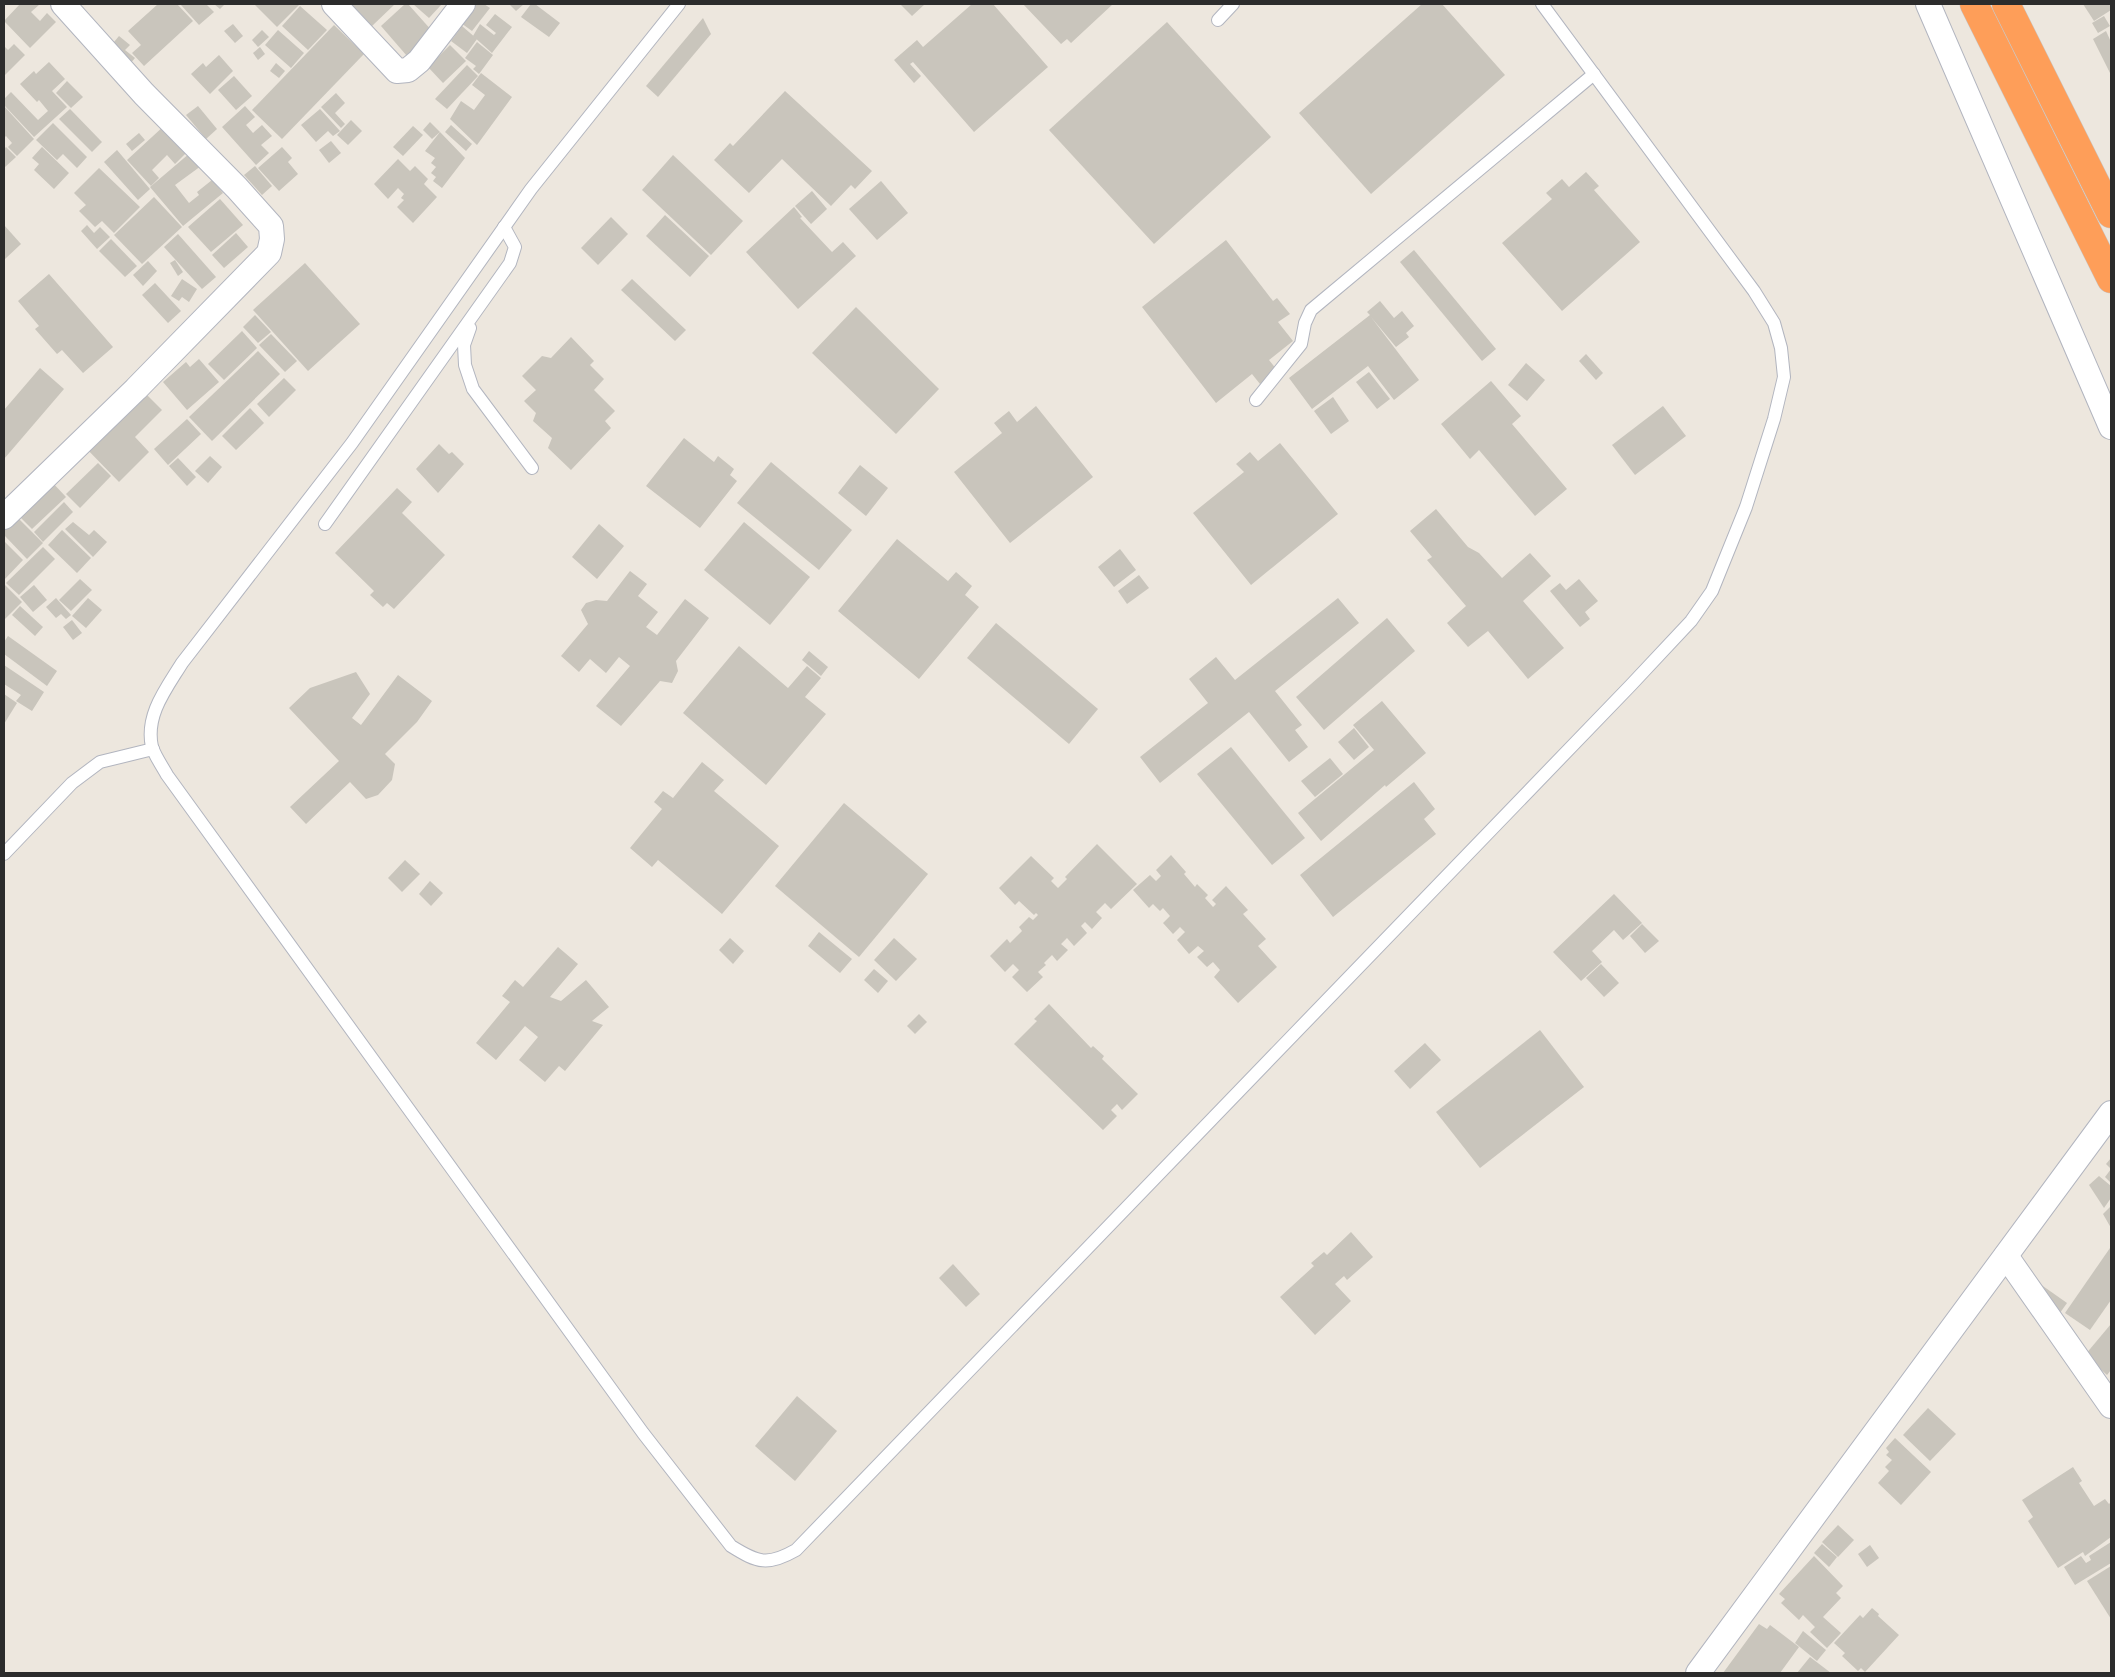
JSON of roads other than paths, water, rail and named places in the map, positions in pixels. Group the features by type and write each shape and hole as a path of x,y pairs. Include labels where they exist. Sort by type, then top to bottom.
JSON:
{"highway":[{"path":"1974,4 2111,279"},
{"path":"2006,4 2111,214"}],"street":[{"path":"4,517 136,389 269,253 272,240 272,226 144,94 62,4"},
{"path":"334,4 397,71 408,70 419,61 463,4"},
{"path":"1928,4 2111,427"},
{"path":"1698,1673 2111,1113"},
{"path":"2006,1256 2111,1406"}],"lane":[{"path":"679,4 531,189 352,443 182,663 159,699 150,725 152,749 167,775 643,1433 731,1546 750,1558 764,1562 780,1559 796,1550 1632,685 1691,621 1712,591 1746,507 1774,419 1784,376 1781,348 1774,323 1754,291 1542,4"},
{"path":"1218,20 1234,4"},
{"path":"1256,400 1301,344 1305,323 1311,310 1594,74"},
{"path":"325,524 510,263 514,247 504,228"},
{"path":"474,314 464,345 465,365 473,389 532,468"},
{"path":"4,854 72,783 100,762 152,749"}]}
